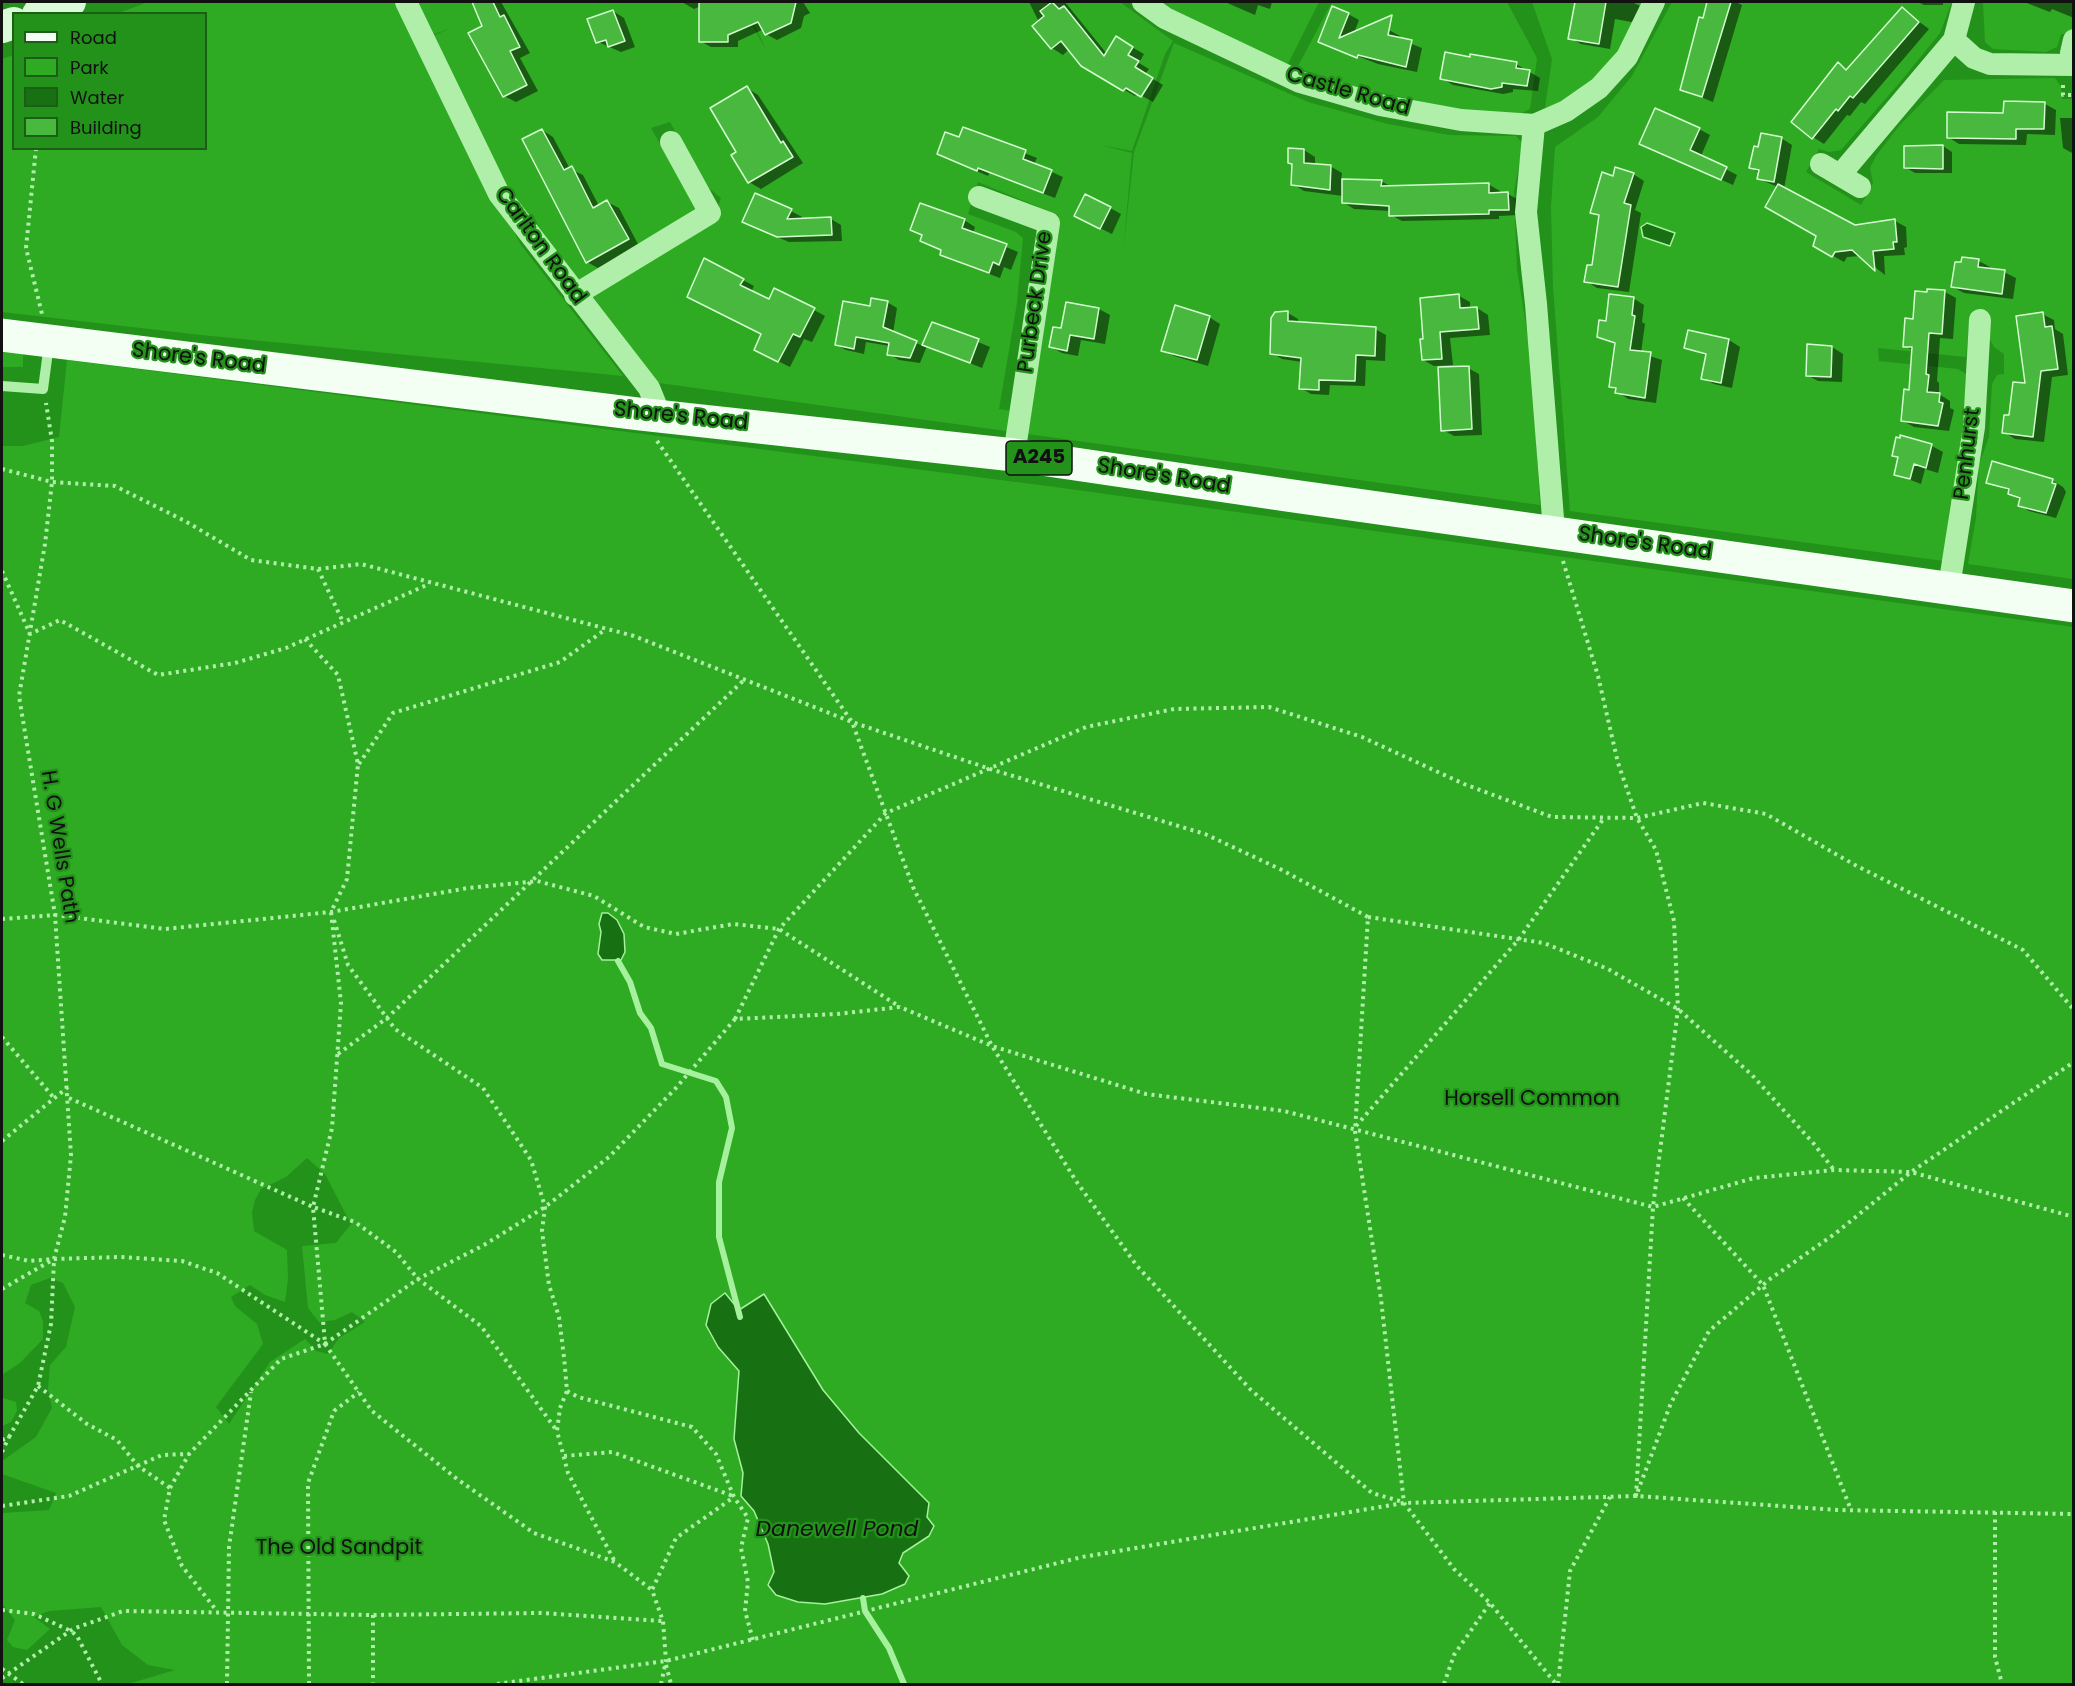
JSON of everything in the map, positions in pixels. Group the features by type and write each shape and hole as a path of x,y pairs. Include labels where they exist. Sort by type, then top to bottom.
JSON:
{"main road":[{"name":"Shore's Road","path":"2,335 650,414 1014,455 1286,495 1949,586 2073,606"}],"street":[{"path":"43,12 70,2"},
{"name":"Carlton Road","path":"406,2 499,194 649,388 650,414"},
{"name":"Castle Road","path":"1143,2 1173,22 1300,82 1380,105 1461,120 1534,126 1566,111 1599,88 1627,57 1654,2"},
{"path":"1860,187 1831,170 1954,40 1964,2"},
{"path":"1954,40 1974,58 1990,64 2073,63 2073,40"},
{"path":"1534,126 1526,212 1536,304 1554,531"},
{"path":"575,295 710,213 671,142"},
{"name":"Purbeck Drive","path":"979,197 1049,223 1014,455"},
{"name":"Penhurst","path":"1949,586 1974,427 1980,320"}],"lane":[{"path":"2,386 43,389 49,341"}],"path":[{"path":"2063,95 2073,95"},
{"path":"36,150 26,248 49,341"},
{"name":"H. G Wells Path","path":"2,1452 38,1386 51,1324 54,1259 65,1217 71,1155 56,915 20,696 45,544 52,482 52,441 43,389"},
{"path":"650,414 852,722 913,887 992,1046 1076,1181 1137,1266 1251,1390 1372,1493 1404,1503"},
{"path":"2,470 52,482 115,486 185,521 251,560 318,569 360,564 634,636 852,722 990,769 1205,834 1282,870 1368,917 1544,943 1608,969 1678,1010 1752,1075 1814,1144 1834,1170"},
{"path":"1554,531 1598,676 1618,763 1637,818 1656,850 1674,921 1678,1010 1653,1207 1636,1496"},
{"path":"318,569 343,622"},
{"path":"2,571 30,634 60,620 158,675 235,663 286,648 430,583"},
{"path":"358,764 393,713 560,662 606,629"},
{"path":"305,639 338,675 358,764 347,879 331,912 341,1003 332,1128 313,1207 325,1344"},
{"path":"337,1054 387,1018 744,680"},
{"path":"216,1611 182,1566 164,1520 170,1488 189,1454 281,1359 325,1344 418,1279 484,1245 545,1207 609,1157 675,1089 735,1018 779,929 886,813 1086,727 1174,709 1269,707 1362,737 1464,784 1552,817 1637,818 1703,803 1766,814 1855,865 2024,950 2073,1010"},
{"path":"1355,1129 1519,939 1604,818"},
{"path":"2,919 56,915 165,929 331,912 468,888 531,881 594,896 644,927 676,934 733,924 779,929 900,1007 992,1046 1146,1094 1284,1111 1653,1207 1754,1178 1834,1170 1911,1172 2073,1217"},
{"path":"331,912 348,965 395,1029 483,1088 531,1160 545,1207 542,1232 549,1285 559,1317 567,1391 560,1408 557,1431"},
{"path":"1368,917 1355,1129 1396,1413 1404,1503 1454,1569 1490,1603 1557,1684"},
{"path":"735,1018 837,1014 900,1007"},
{"path":"2,1037 54,1098"},
{"path":"1636,1496 1671,1403 1709,1331 1763,1285 1836,1233 1911,1172 2073,1062"},
{"path":"2,1141 68,1087"},
{"path":"69,1098 313,1207 355,1222 396,1252 418,1279 481,1326 557,1431 568,1473 615,1562"},
{"path":"1683,1198 1763,1285 1851,1510"},
{"path":"2,1255 29,1261 121,1257 182,1261 217,1273 325,1344 372,1411 457,1479 534,1533 615,1562 652,1590 663,1621 666,1661 671,1684"},
{"path":"2,1288 54,1259"},
{"path":"38,1386 87,1424 117,1440 138,1466 170,1488"},
{"path":"567,1391 578,1397 692,1427 716,1454 734,1497 748,1518 741,1548 748,1582 745,1611 753,1640"},
{"path":"227,1684 230,1611 229,1547 251,1392"},
{"path":"309,1684 308,1483 334,1411 359,1392"},
{"path":"2,1440 9,1437"},
{"path":"564,1456 612,1452 734,1497"},
{"path":"2,1506 69,1496 162,1455 189,1454"},
{"path":"1557,1684 1570,1571 1610,1496"},
{"path":"497,1684 666,1661 1082,1557 1404,1503 1636,1496 1851,1510 2073,1514"},
{"path":"652,1590 676,1538 734,1497"},
{"path":"1995,1512 1995,1657 2002,1684"},
{"path":"1443,1684 1454,1655 1490,1603"},
{"path":"2,1610 34,1614 71,1631 77,1636 102,1684"},
{"path":"2,1678 71,1631 123,1611 373,1615 541,1614 663,1621"},
{"path":"373,1615 374,1684"},
{"path":"661,1684 666,1661"},
{"path":"2,1669 6,1675 23,1684"}],"green space":[{"path":"148,2 396,2 521,245 623,376 201,335 2,312 2,59 12,55 12,150 207,150 207,12 122,12"},
{"path":"417,2 742,2 744,6 730,12 738,31 753,26 767,52 744,2 1120,2 1173,41 1165,54 1132,151 1101,145 1132,153 1123,252 1134,152 1174,43 1308,102 1388,124 1449,135 1516,136 1523,144 1514,192 1517,269 1531,356 1540,505 652,382 586,296 713,223 721,198 705,185 670,122 651,128 696,208 578,285 498,177 432,36 452,28 431,35","holes":["978,182 1058,215 1029,414 999,409 1017,303 1023,238 1016,232 968,214"]},
{"path":"1154,2 1319,2 1285,70"},
{"path":"1332,2 1507,2 1537,58 1530,109 1520,114 1463,110 1357,88 1297,68"},
{"path":"1532,2 1648,2 1623,55 1565,104 1545,108 1552,59"},
{"path":"1672,2 1952,2 1940,33 1901,81 1841,150 1829,152 1819,149 1806,172 1861,205 1873,183 1870,168 1876,156 1899,126 1944,80 2055,78 2061,87 2062,99 2073,99 2073,579 1968,564 1976,518 1979,465 1989,437 1992,384 1997,375 2004,374 2004,354 1994,347 1987,334 1988,317 1970,314 1966,357 1878,348 1879,361 1958,369 1966,374 1963,437 1949,512 1944,561 1570,511 1553,287 1551,207 1555,147 1598,117 1632,76"},
{"path":"1983,2 2073,2 2073,34 2061,34 2057,47 2046,52 1993,49 1985,42"},
{"path":"2,349 23,352 23,367 2,367"},
{"name":"Horsell Common","path":"67,360 1055,487 2073,627 2073,1684 128,1684 175,1670 148,1665 122,1645 101,1607 49,1611 34,1617 50,1629 27,1650 13,1647 7,1640 15,1620 2,1604 2,1513 49,1510 56,1493 2,1474 2,1461 36,1437 52,1408 48,1389 50,1365 66,1347 75,1307 63,1283 50,1278 31,1285 25,1303 39,1311 43,1321 43,1339 21,1362 2,1375 2,446 23,446 59,437","holes":["307,1158 325,1174 351,1224 336,1243 302,1246 308,1308 319,1322 335,1320 352,1312 365,1322 339,1338 328,1354 316,1351 305,1339 270,1362 229,1424 216,1407 263,1344 257,1324 235,1306 231,1297 250,1285 265,1295 285,1302 288,1279 287,1250 254,1231 252,1212 255,1200 261,1189 286,1177"]},
{"path":"3,1398 16,1402 17,1411 11,1422 2,1426"}],"water":[{"path":"1647,223 1675,233 1670,246 1643,237 1641,227"},
{"path":"602,913 608,913 617,920 624,934 625,952 621,960 602,960 598,954 601,932 599,924"},
{"name":"Danewell Pond","path":"725,1293 739,1310 764,1294 823,1390 859,1433 929,1503 927,1517 934,1526 929,1536 903,1553 899,1563 909,1576 905,1584 882,1594 825,1604 798,1602 776,1595 768,1585 774,1572 768,1544 754,1511 741,1496 743,1473 734,1439 739,1371 718,1347 706,1325 711,1304"}],"building":[{"path":"472,2 493,2 500,17 504,15 520,47 510,51 527,85 503,97 468,33 482,26"},
{"path":"699,2 796,2 791,23 765,35 758,22 728,35 728,42 699,42"},
{"path":"1052,2 1059,9 1064,6 1104,56 1116,36 1133,47 1128,55 1139,61 1135,67 1153,78 1141,97 1126,88 1123,91 1081,66 1061,41 1051,49 1032,26 1044,16 1040,11"},
{"path":"1575,2 1606,2 1599,44 1568,39"},
{"path":"1707,2 1731,2 1702,97 1680,90 1699,17 1703,18"},
{"path":"1332,6 1349,13 1339,38 1392,15 1388,35 1412,40 1406,67 1358,55 1357,58 1318,42"},
{"path":"1902,7 1919,22 1853,98 1850,96 1838,111 1836,109 1812,139 1791,122 1838,62 1846,70"},
{"path":"613,10 625,41 608,47 606,40 596,43 587,19"},
{"path":"1445,52 1517,62 1516,68 1530,70 1527,86 1502,83 1502,87 1491,89 1440,79"},
{"path":"747,86 781,143 783,141 793,157 748,183 731,155 736,152 710,108"},
{"path":"2004,101 2045,102 2044,129 2016,129 2016,139 1947,138 1947,112 2003,113"},
{"path":"1655,108 1700,128 1690,150 1727,167 1721,180 1639,144"},
{"path":"963,127 1026,150 1023,159 1052,170 1043,193 978,168 977,171 937,154 945,132 959,137"},
{"path":"542,129 564,170 572,166 593,208 607,200 629,239 586,263 522,139"},
{"path":"1761,133 1782,137 1774,182 1757,179 1759,170 1749,168 1754,146 1758,147"},
{"path":"1943,145 1943,169 1904,168 1904,146"},
{"path":"1288,148 1304,149 1304,163 1331,165 1330,190 1291,185 1292,164 1288,163"},
{"path":"1615,167 1634,173 1624,203 1631,205 1618,287 1584,282 1587,265 1592,265 1599,215 1590,213 1602,172 1613,176"},
{"path":"1342,179 1382,180 1381,186 1489,183 1489,193 1508,192 1509,210 1489,210 1489,214 1389,216 1389,206 1342,203"},
{"path":"1778,184 1855,225 1895,219 1897,242 1893,242 1894,249 1873,251 1875,271 1852,250 1835,252 1832,257 1813,246 1816,236 1765,207"},
{"path":"755,193 792,209 787,219 831,217 832,235 777,237 742,222"},
{"path":"1085,194 1111,207 1100,229 1074,216"},
{"path":"920,203 965,219 962,228 1007,244 999,265 993,262 989,273 940,255 941,250 920,241 922,235 910,230"},
{"path":"1962,257 1979,259 1978,267 2005,270 2002,294 1951,287 1955,262 1961,262"},
{"path":"704,258 744,279 740,285 769,299 774,288 815,308 800,337 793,334 778,362 754,350 761,334 687,297"},
{"path":"1927,289 1945,290 1942,334 1929,333 1926,374 1929,375 1927,392 1940,393 1939,402 1943,403 1938,426 1901,421 1904,389 1909,390 1912,347 1903,347 1905,318 1913,319 1915,291 1927,292"},
{"path":"1459,294 1460,308 1477,307 1479,329 1440,332 1442,359 1422,360 1420,298"},
{"path":"1609,294 1634,297 1632,315 1635,316 1630,350 1651,352 1645,398 1615,393 1616,388 1609,387 1615,343 1597,337 1599,320 1606,321"},
{"path":"871,298 888,301 883,327 917,341 910,358 887,355 889,343 856,337 854,349 835,345 843,301 870,306"},
{"path":"1066,302 1099,308 1094,339 1070,335 1067,351 1049,347 1053,327 1061,328"},
{"path":"1175,305 1210,316 1197,360 1161,351"},
{"path":"1288,311 1288,321 1376,327 1375,356 1356,355 1355,381 1319,380 1319,390 1299,389 1301,358 1270,354 1271,318 1275,312"},
{"path":"2043,312 2045,327 2052,326 2058,369 2041,371 2033,437 2002,433 2004,415 2009,415 2013,382 2025,383 2016,316"},
{"path":"932,322 979,339 970,363 922,345"},
{"path":"1688,330 1729,339 1721,383 1701,379 1706,354 1684,348"},
{"path":"1807,344 1832,346 1831,377 1806,376"},
{"path":"1469,366 1472,429 1441,431 1438,367"},
{"path":"1900,435 1932,444 1926,468 1914,464 1910,479 1894,475 1898,457 1892,456 1896,437 1900,438"},
{"path":"1992,461 2053,479 2052,483 2056,484 2046,513 2018,506 2020,498 2008,494 2009,489 1986,483"}],"waterway":[{"path":"618,961 630,982 640,1013 651,1028 662,1064 716,1081 726,1097 732,1128 719,1182 719,1237 740,1317"},
{"path":"863,1598 865,1611 889,1648 904,1684"}],"park label":[{"name":"The Old Sandpit","path":"339,1549"}]}
